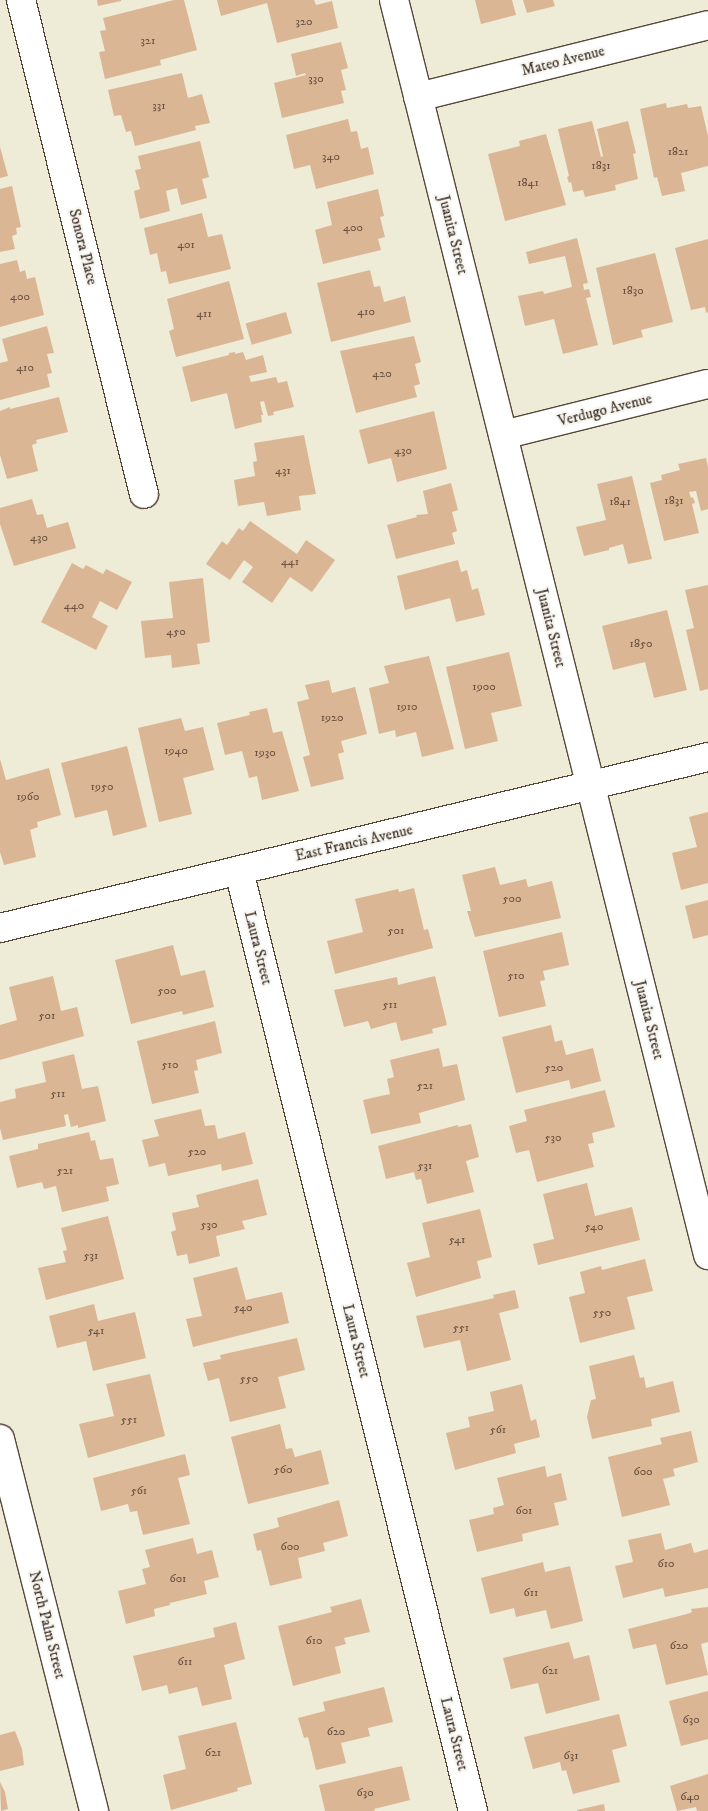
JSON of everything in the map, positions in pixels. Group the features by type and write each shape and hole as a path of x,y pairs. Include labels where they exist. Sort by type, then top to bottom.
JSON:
{"street":[{"name":"Sonora Place","path":"22,0 144,494"},
{"name":"Juanita Street","path":"394,0 708,1255"},
{"name":"Mateo Avenue","path":"418,98 708,25"},
{"name":"Verdugo Avenue","path":"502,435 708,384"},
{"name":"East Francis Avenue","path":"0,928 708,757"},
{"name":"Laura Street","path":"239,871 473,1811"},
{"name":"North Palm Street","path":"0,1439 7,1494 94,1811"}],"building":[{"path":"97,0 121,0 121,1 98,6"},
{"path":"174,0 184,0 197,50 160,60 161,65 105,79 99,52 105,51 100,31 106,30 103,18"},
{"path":"217,0 314,0 316,5 332,1 338,28 277,43 267,3 221,16"},
{"path":"475,0 512,0 516,15 481,24"},
{"path":"523,0 553,0 555,6 527,13"},
{"path":"341,42 348,68 341,70 346,90 341,91 344,103 282,118 274,83 306,75 305,73 296,76 291,54"},
{"path":"182,73 188,98 202,94 210,123 195,126 196,130 135,146 131,131 126,132 121,115 114,116 108,90"},
{"path":"666,103 667,108 687,104 688,108 701,106 708,136 708,166 681,173 685,191 662,196 657,177 654,178 640,109"},
{"path":"348,119 351,132 357,131 361,149 368,147 374,174 316,189 310,165 294,169 286,135"},
{"path":"592,121 601,157 603,156 597,129 628,121 636,153 633,154 638,179 615,185 616,190 585,197 583,190 573,192 571,182 569,183 558,129"},
{"path":"546,134 566,205 505,221 488,154 520,146 519,141"},
{"path":"200,141 209,177 202,179 207,198 181,205 177,188 166,191 170,211 140,219 134,191 140,189 135,170 141,169 138,156"},
{"path":"0,147 8,176 0,178"},
{"path":"12,186 21,227 16,228 17,234 12,236 15,249 0,252 0,189"},
{"path":"378,189 384,216 380,217 385,237 378,239 381,250 323,264 315,230 332,225 327,202"},
{"path":"202,213 208,237 222,234 231,269 169,284 166,271 161,272 157,253 150,255 144,228"},
{"path":"577,238 588,283 583,284 584,290 589,289 591,297 586,298 598,345 563,354 554,319 525,326 518,296 543,291 544,294 572,287 565,256 529,264 526,252"},
{"path":"708,239 708,312 706,313 705,307 691,310 675,248"},
{"path":"655,253 673,322 641,330 643,337 613,345 596,268"},
{"path":"17,260 20,272 25,270 27,279 35,277 44,315 0,327 0,264"},
{"path":"370,270 374,287 380,286 384,302 405,296 411,322 331,342 317,283"},
{"path":"229,281 244,339 176,357 169,331 174,329 167,299"},
{"path":"286,312 292,333 252,345 246,324"},
{"path":"47,326 54,353 47,354 52,373 47,374 50,387 0,400 0,363 8,361 2,339"},
{"path":"414,336 421,362 415,364 420,384 414,386 417,397 356,413 340,351"},
{"path":"235,352 235,354 243,352 246,360 263,355 267,372 249,376 251,382 276,377 278,383 287,381 294,407 273,412 274,415 268,416 264,401 260,402 263,415 261,415 262,422 235,429 227,393 191,402 182,367"},
{"path":"59,397 68,432 36,440 37,443 32,445 38,471 7,479 0,455 0,411 10,407 10,409"},
{"path":"434,411 447,469 397,482 391,458 368,464 359,430"},
{"path":"304,435 316,494 299,496 301,510 267,516 264,502 238,506 234,480 255,476 253,462 257,461 254,443"},
{"path":"706,458 708,467 708,509 701,511 696,491 689,492 695,503 692,504 699,533 664,541 650,483 662,480 661,475 680,470 678,464"},
{"path":"632,476 652,559 628,564 623,544 609,548 609,550 584,556 576,527 606,520 597,484"},
{"path":"451,483 458,510 452,512 457,531 452,533 455,544 396,559 387,525 417,517 416,515 428,514 423,491"},
{"path":"32,499 37,515 43,514 47,528 68,522 76,548 14,566 0,524 0,508"},
{"path":"250,521 297,554 306,540 335,560 312,592 290,577 272,603 242,582 253,567 244,560 230,580 206,564 222,541 227,545 239,528 243,531"},
{"path":"458,560 461,572 467,570 472,590 478,588 485,615 456,622 450,598 405,610 397,576"},
{"path":"72,563 83,569 86,565 103,574 106,569 132,582 117,610 100,601 92,617 108,626 96,650 41,622"},
{"path":"203,578 210,642 197,644 200,664 172,668 171,655 145,658 141,621 173,618 169,582"},
{"path":"708,585 708,689 700,691 686,630 694,628 685,590"},
{"path":"667,610 687,690 654,698 645,662 613,670 602,626"},
{"path":"509,652 522,706 491,713 498,741 465,749 446,667"},
{"path":"429,656 454,749 422,757 416,732 396,737 395,730 379,734 369,688 389,683 384,666"},
{"path":"329,680 332,693 355,687 367,734 341,741 344,752 338,754 344,779 311,787 303,757 310,755 297,702 309,699 305,685"},
{"path":"267,708 273,733 282,731 299,791 262,800 257,776 249,778 242,751 225,755 217,723 250,715 249,712"},
{"path":"181,718 185,731 203,727 214,770 183,778 192,814 159,822 138,728"},
{"path":"127,746 147,827 113,836 107,810 75,818 61,763"},
{"path":"0,759 6,780 49,768 61,815 37,822 38,827 30,830 36,857 4,865 0,852"},
{"path":"708,812 708,883 681,890 672,853 697,847 689,817"},
{"path":"495,867 500,885 526,879 528,887 552,881 561,918 475,937 467,911 471,911 462,875"},
{"path":"414,888 424,930 428,929 433,948 335,974 327,941 363,932 355,899 398,889 399,892"},
{"path":"708,900 708,935 693,939 685,906"},
{"path":"562,932 569,965 543,971 545,980 540,981 546,1006 499,1017 483,951"},
{"path":"173,945 181,976 205,970 214,1007 183,1015 182,1011 131,1024 115,960"},
{"path":"53,976 61,1011 77,1007 84,1036 0,1060 0,1025 17,1020 9,987"},
{"path":"435,976 447,1025 432,1029 433,1033 401,1041 396,1022 371,1029 368,1021 344,1027 334,990 397,977 398,985"},
{"path":"215,1021 222,1053 196,1060 198,1070 194,1071 199,1093 152,1104 137,1041"},
{"path":"551,1025 555,1042 562,1040 566,1055 593,1048 601,1081 571,1089 569,1080 516,1093 502,1037"},
{"path":"439,1048 443,1067 457,1064 465,1100 419,1113 421,1123 371,1134 363,1100 390,1094 387,1079 394,1077 390,1060"},
{"path":"74,1054 82,1089 98,1086 106,1121 78,1128 78,1125 71,1127 68,1114 64,1115 66,1126 3,1140 0,1128 0,1102 16,1098 15,1089 46,1082 42,1062"},
{"path":"605,1090 615,1127 592,1133 594,1143 588,1144 594,1167 537,1182 529,1150 516,1153 509,1126 527,1121 524,1110"},
{"path":"201,1109 205,1126 215,1125 218,1139 245,1132 253,1164 222,1171 221,1164 168,1176 165,1163 149,1167 142,1140 159,1136 154,1120"},
{"path":"471,1124 479,1157 466,1161 474,1192 427,1204 421,1179 416,1180 414,1172 386,1179 378,1146 458,1125 458,1127"},
{"path":"89,1132 91,1141 95,1140 100,1160 113,1158 119,1184 106,1187 109,1201 62,1212 56,1186 44,1189 42,1182 17,1188 9,1156 38,1149 38,1144"},
{"path":"258,1179 267,1215 242,1221 245,1229 216,1236 220,1256 189,1264 187,1254 177,1256 171,1232 176,1230 172,1213 199,1207 196,1195"},
{"path":"587,1183 595,1216 632,1207 640,1240 538,1265 533,1244 554,1239 543,1194"},
{"path":"480,1209 492,1257 477,1261 481,1278 416,1297 407,1263 430,1257 422,1223"},
{"path":"108,1216 124,1279 46,1300 38,1268 66,1262 63,1251 67,1250 61,1228"},
{"path":"645,1259 653,1291 627,1297 635,1329 580,1343 569,1297 585,1293 580,1272 601,1266 602,1270"},
{"path":"237,1267 246,1300 282,1292 289,1323 193,1347 186,1319 202,1316 193,1278"},
{"path":"515,1290 519,1308 499,1313 511,1360 467,1371 460,1340 424,1348 416,1316 494,1298 493,1295"},
{"path":"94,1304 98,1321 135,1312 146,1358 93,1371 86,1341 57,1348 49,1316"},
{"path":"297,1338 305,1370 278,1377 286,1408 230,1422 219,1378 208,1381 203,1363 221,1359 220,1355"},
{"path":"634,1355 640,1378 644,1377 646,1388 673,1381 680,1412 651,1419 652,1426 592,1439 587,1417 591,1400 596,1399 589,1366"},
{"path":"150,1374 165,1436 88,1458 79,1424 114,1416 106,1384"},
{"path":"522,1384 531,1421 536,1419 540,1437 514,1444 516,1453 455,1470 446,1433 470,1427 468,1417 494,1411 490,1392"},
{"path":"280,1424 286,1449 292,1448 295,1457 321,1450 329,1484 248,1504 231,1437"},
{"path":"691,1431 698,1462 673,1469 675,1476 663,1479 670,1505 622,1517 608,1457 662,1444 660,1438"},
{"path":"185,1454 190,1475 178,1478 190,1524 143,1535 137,1511 130,1512 128,1504 101,1511 93,1478"},
{"path":"545,1466 547,1477 561,1473 567,1500 554,1503 559,1525 522,1534 523,1541 477,1552 469,1520 494,1514 493,1508 504,1505 497,1478"},
{"path":"339,1500 348,1536 323,1543 325,1551 298,1558 302,1578 270,1586 261,1550 257,1551 253,1534 279,1527 277,1518"},
{"path":"661,1533 665,1550 691,1543 694,1553 708,1549 708,1588 665,1597 663,1588 623,1598 615,1566 633,1562 628,1540"},
{"path":"193,1538 197,1554 212,1550 219,1577 204,1581 207,1594 170,1603 170,1605 154,1609 155,1616 126,1624 118,1591 146,1584 142,1569 150,1567 145,1550"},
{"path":"543,1562 545,1572 570,1566 583,1621 551,1629 546,1610 516,1617 514,1608 490,1614 481,1578"},
{"path":"361,1599 370,1632 344,1638 346,1644 335,1647 341,1673 293,1686 278,1626 332,1612 330,1607"},
{"path":"708,1607 708,1642 701,1644 708,1675 666,1685 656,1644 633,1649 628,1629 687,1614 692,1612 691,1609"},
{"path":"236,1622 245,1659 224,1665 232,1699 202,1706 197,1687 169,1694 167,1685 142,1691 133,1656 215,1637 213,1628"},
{"path":"569,1642 574,1659 589,1655 600,1700 546,1714 538,1683 511,1689 503,1658"},
{"path":"384,1687 393,1722 368,1728 370,1736 341,1743 346,1763 316,1770 308,1737 304,1738 298,1718 325,1711 323,1702"},
{"path":"708,1691 708,1739 681,1746 669,1701"},
{"path":"619,1714 627,1746 612,1750 620,1782 573,1794 566,1770 562,1771 560,1762 533,1769 524,1737"},
{"path":"236,1722 252,1784 237,1788 238,1791 171,1810 163,1775 186,1769 178,1736"},
{"path":"15,1731 22,1749 24,1765 0,1771 0,1735"},
{"path":"402,1766 410,1800 374,1809 375,1811 325,1811 319,1785"},
{"path":"708,1774 708,1811 697,1811 696,1807 677,1811 670,1786"},
{"path":"0,1782 5,1792 8,1809 1,1811"},
{"path":"604,1804 605,1811 577,1811 577,1810"}]}
